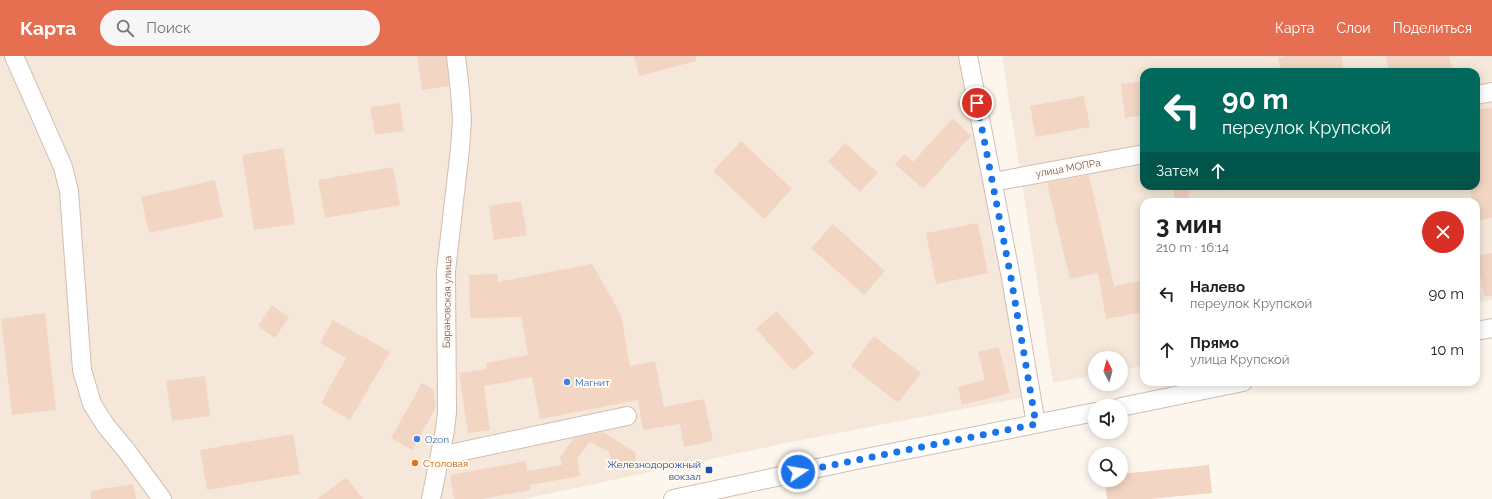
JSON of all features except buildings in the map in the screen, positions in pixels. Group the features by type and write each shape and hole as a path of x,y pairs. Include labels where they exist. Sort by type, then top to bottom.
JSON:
{"street":[{"path":"14,56 64,167 69,191 82,370 92,404 106,426 126,450 162,499"},
{"name":"Барановская улица","path":"431,499 445,430 447,412 446,271 462,120 456,56"},
{"path":"968,56 993,182 1036,424"},
{"path":"1480,94 1492,92"},
{"name":"улица МОПРа","path":"993,182 1140,155"},
{"path":"1480,330 1492,328"},
{"path":"1128,406 1223,386"},
{"path":"672,499 841,463 1088,413"},
{"path":"440,456 627,416"}],"shaded area":[{"path":"0,56 968,56 1031,396 791,442 524,499 0,499"},
{"path":"1002,56 1492,56 1492,300 1480,302 1480,198 1140,198 1140,367 1128,369 1128,351 1088,351 1088,376 1053,383"}],"place":[{"name":"Магнит","path":"567,382"},
{"name":"Ozon","path":"417,439"},
{"name":"Столовая","path":"415,463"},
{"name":"Железнодорожный вокзал","path":"709,470"}],"route":[{"path":"798,472 1036,424 1011,278 977,103"}]}
